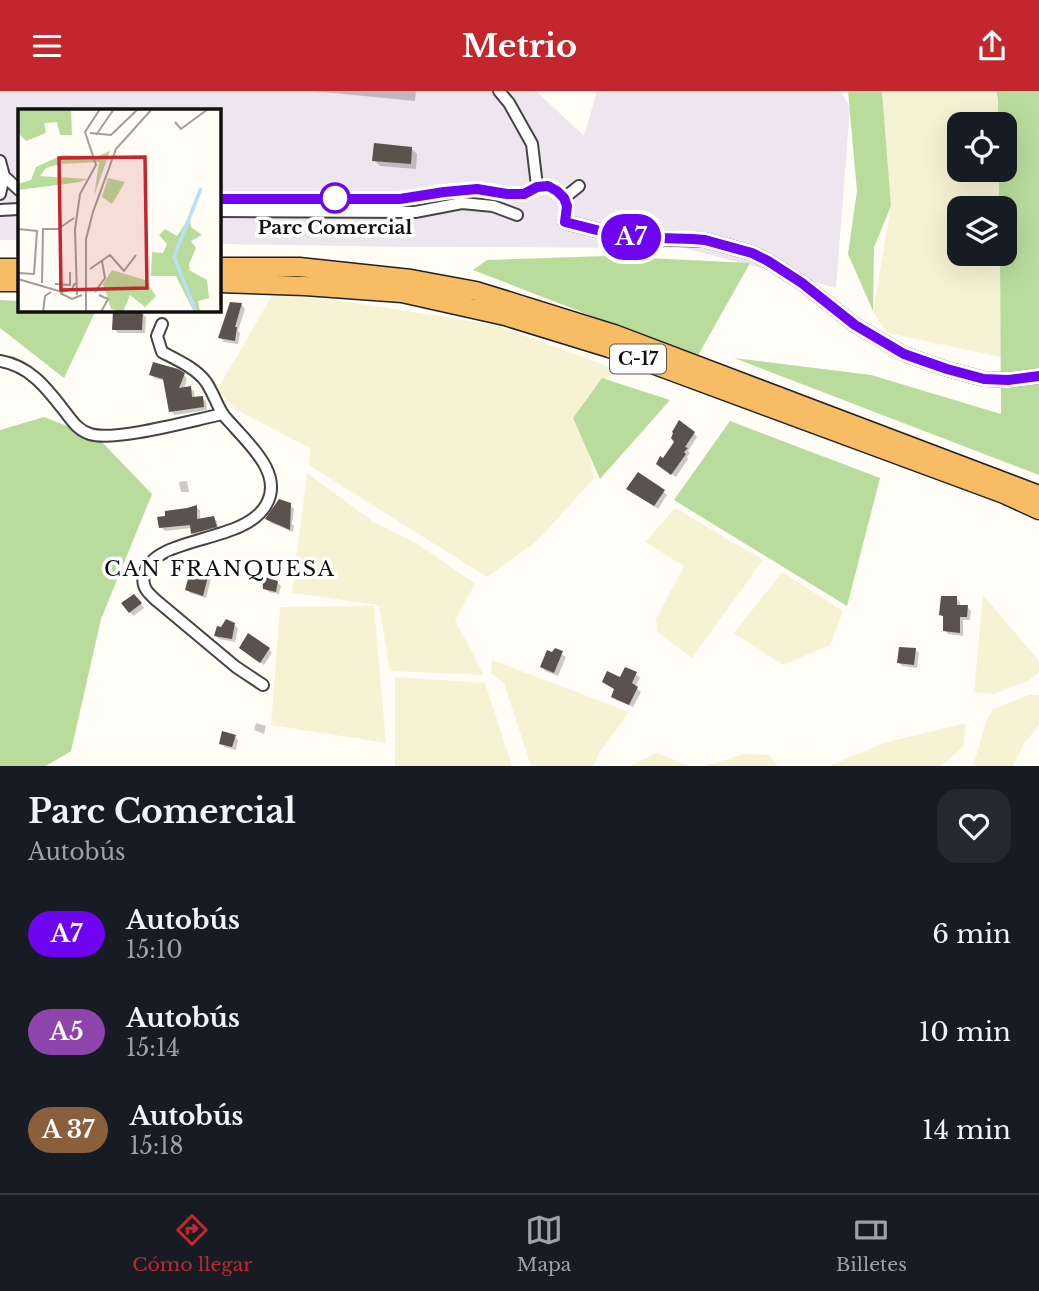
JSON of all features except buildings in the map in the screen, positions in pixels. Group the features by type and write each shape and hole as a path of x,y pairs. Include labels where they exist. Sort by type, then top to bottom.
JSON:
{"highway":[{"name":"C-17","path":"220,267 299,267 411,279 476,291 614,334 1038,498"},
{"path":"0,268 18,268"},
{"path":"0,282 18,282"},
{"name":"C-17","path":"220,283 402,293 505,316 609,348 1004,494 1038,498"}],"street":[{"path":"499,91 509,103 532,144 537,187"},
{"path":"0,161 4,176 0,194"},
{"path":"4,176 18,189"},
{"path":"564,198 579,186"},
{"path":"220,199 400,199 477,189 524,194"},
{"path":"220,211 415,212 462,202 493,206 517,215"},
{"path":"0,210 18,209"},
{"path":"565,222 624,237 705,240 752,253 802,283 855,325 904,354 984,379 1008,380 1039,376"},
{"path":"162,324 157,336 162,352 191,368 205,381 223,414 260,456 272,482 270,498 261,513 236,529 186,543 152,561 145,572 143,585 157,601 236,667 263,685"},
{"path":"0,361 17,366 44,384 77,428 88,434 103,437 223,414"}],"shaded area":[{"path":"0,91 536,91 584,136 597,91 841,91 850,108 836,288 685,248 220,244 220,109 18,109 18,240 0,240"},
{"path":"882,91 996,91 998,112 947,112 947,182 999,182 999,196 947,196 947,266 1000,266 1001,357 887,333 873,312 891,206"},
{"path":"292,293 495,325 615,369 581,417 594,478 537,541 487,577 309,465 310,448 235,409 217,390 273,294"},
{"path":"307,473 375,523 418,544 475,584 455,620 484,675 390,671 379,605 292,593"},
{"path":"675,508 763,560 692,658 657,632 656,619 684,566 645,542"},
{"path":"782,572 843,611 830,645 783,665 734,633"},
{"path":"983,595 1039,661 1039,672 1028,681 994,694 974,692"},
{"path":"374,606 386,743 271,725 280,607"},
{"path":"492,660 629,712 598,755 594,766 531,766 504,683 491,673"},
{"path":"395,677 485,683 512,766 395,766"},
{"path":"1029,695 1039,695 1039,726 1025,742 1013,766 973,766 987,719 993,709"},
{"path":"966,723 963,747 941,766 829,766 884,743"},
{"path":"657,753 689,766 629,766"},
{"path":"744,754 769,755 778,766 706,766"}],"green space":[{"path":"848,91 882,91 891,206 874,247 873,311 848,254 857,191"},
{"path":"996,91 1039,91 1039,475 734,358 871,375 1001,414 1000,266 1017,266 1017,196 999,196 999,182 1017,182 1017,112 998,112"},
{"path":"606,256 750,263 697,357 473,270 487,260"},
{"path":"0,300 18,301 18,311 96,311 64,378 0,328"},
{"path":"602,378 670,400 600,479 573,418"},
{"path":"44,417 98,438 152,494 101,619 71,751 46,766 0,766 0,430"},
{"path":"730,421 880,478 847,606 674,500"}],"bus line":[{"name":"A7","path":"220,199 400,199 477,189 524,194 530,189 548,186 564,198 568,214 565,222 624,237 705,240 752,253 802,283 855,325 904,354 984,379 1027,379 1039,376"}],"place":[{"name":"Parc Comercial","path":"335,198"}],"district":[{"name":"CAN FRANQUESA","path":"220,569"}]}
